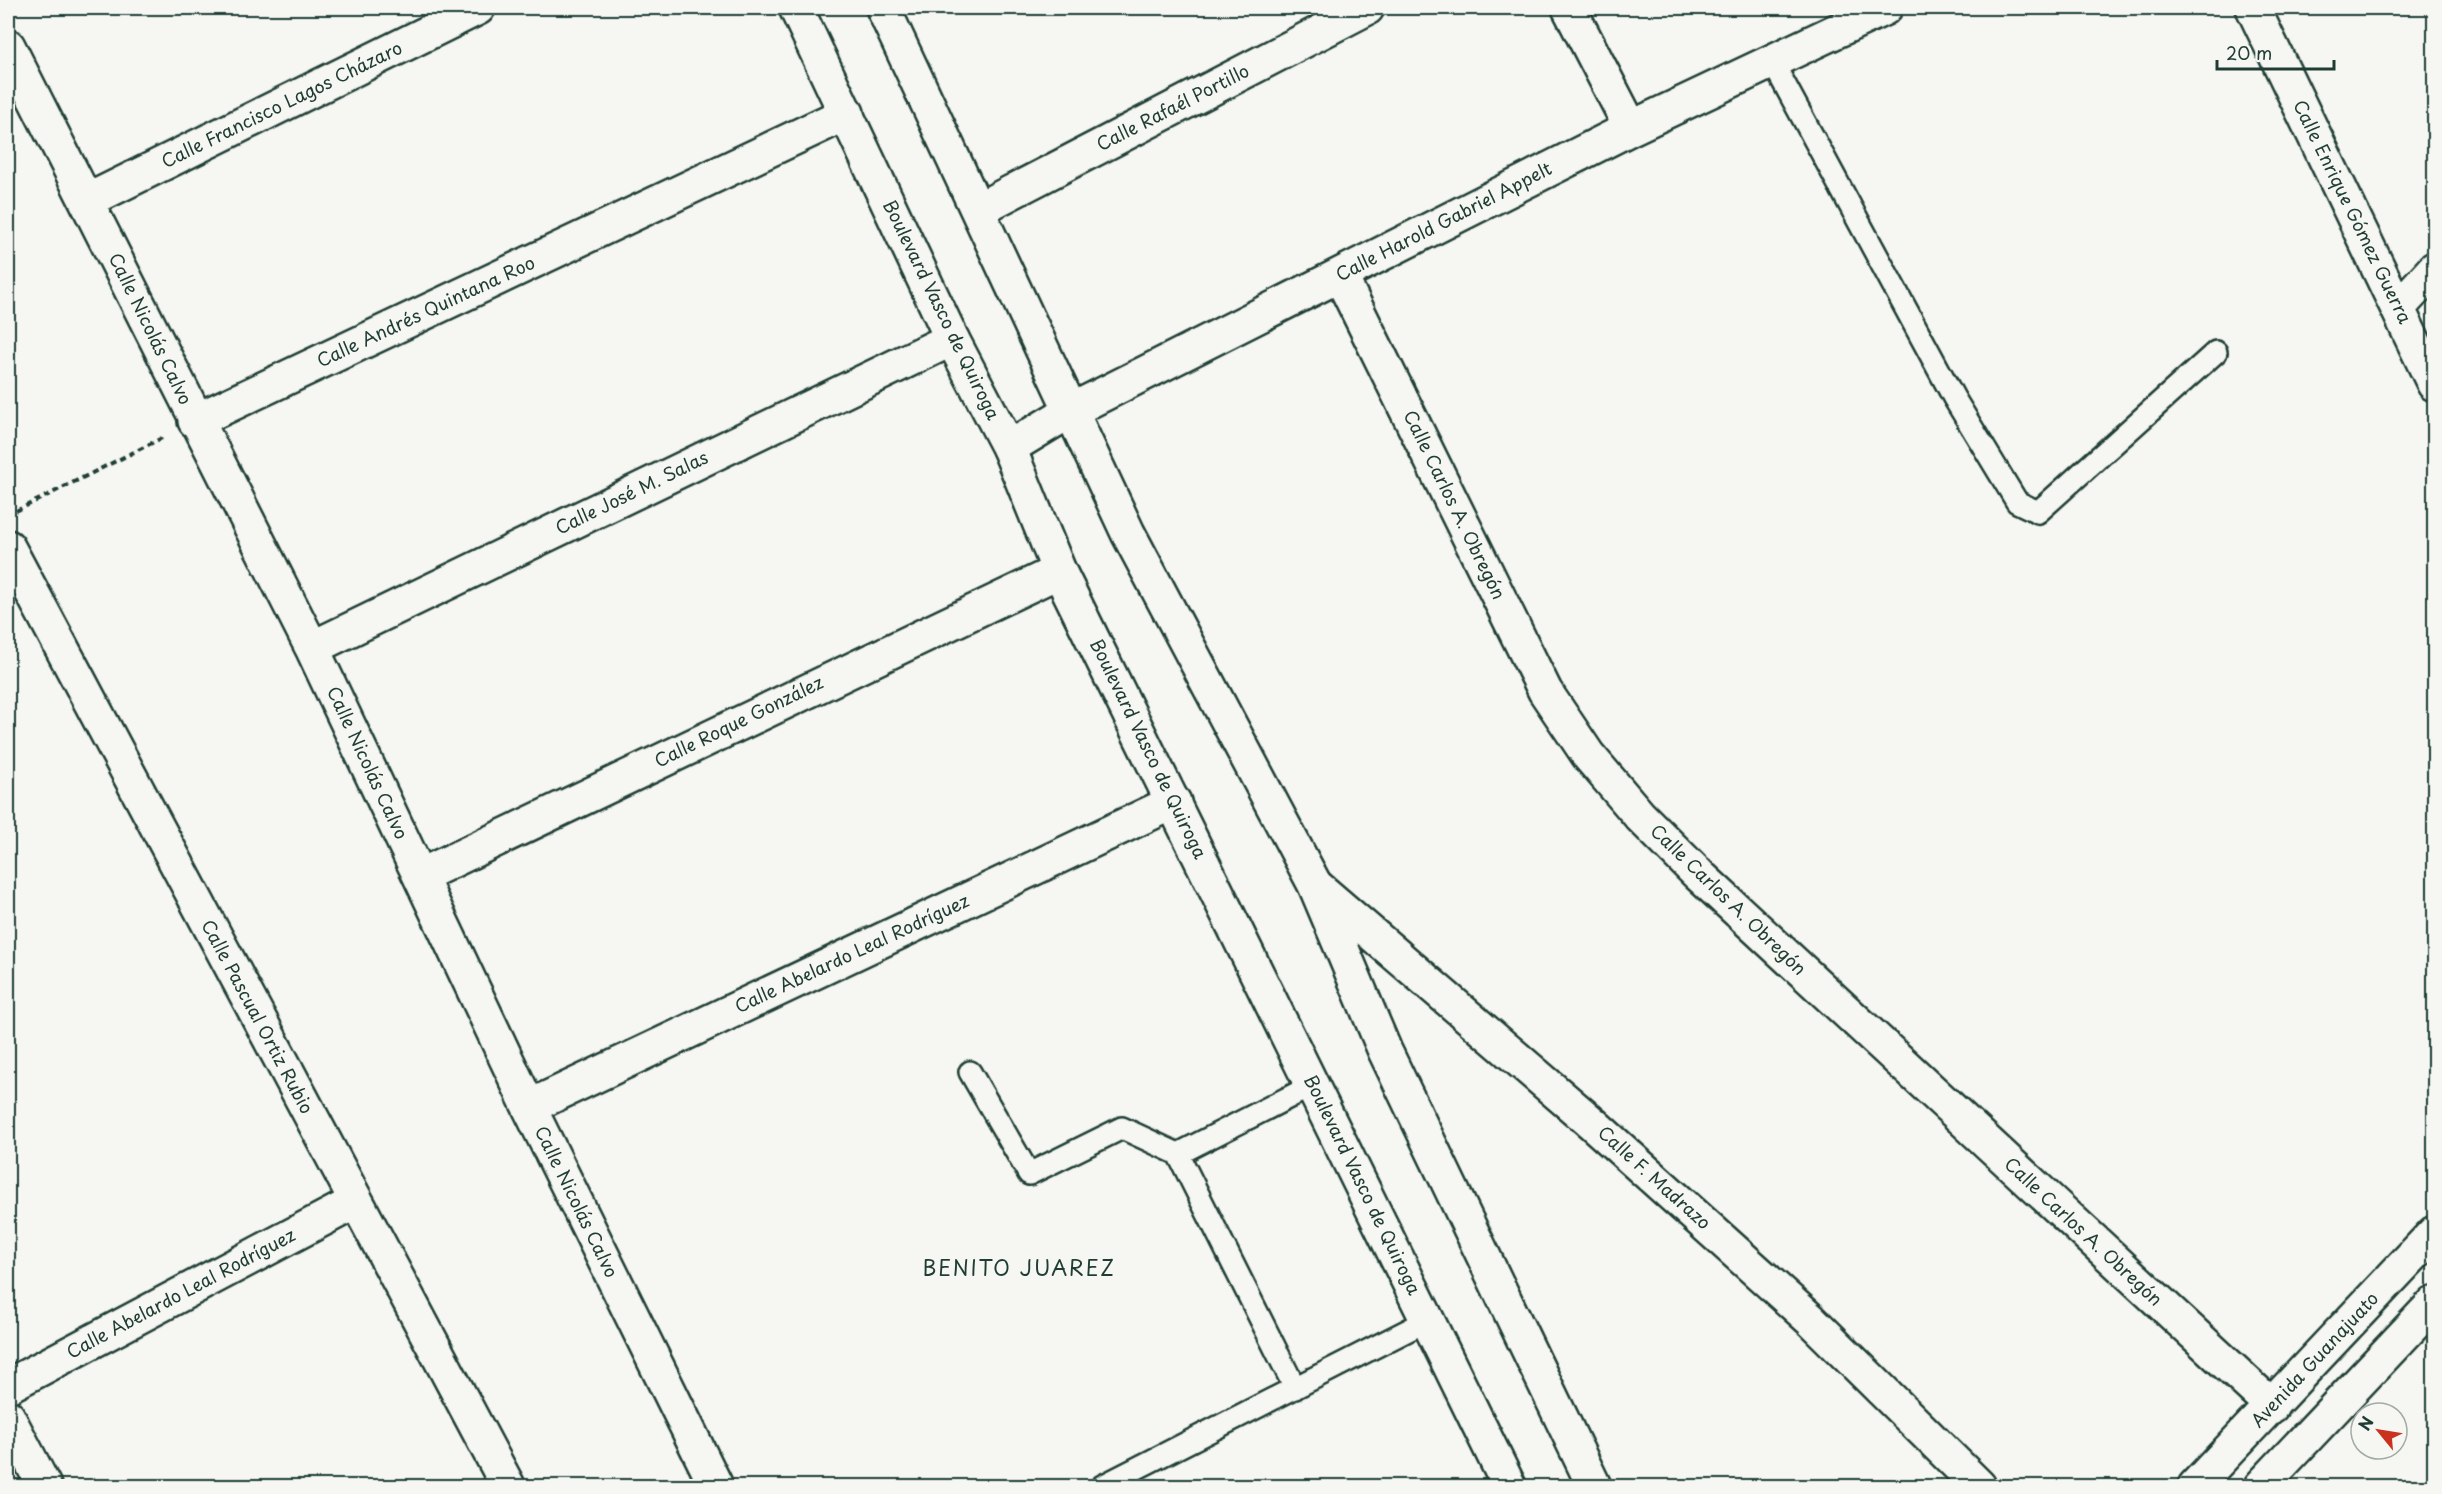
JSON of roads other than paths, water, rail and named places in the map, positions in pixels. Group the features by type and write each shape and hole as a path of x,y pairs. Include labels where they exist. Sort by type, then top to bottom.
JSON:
{"street":[{"name":"Calle Francisco Lagos Cházaro","path":"87,201 477,8"},
{"name":"Boulevard Vasco de Quiroga","path":"796,8 952,339 1009,448 1059,571 1509,1486"},
{"path":"883,8 979,209 1128,533 1315,885 1384,1051 1594,1486"},
{"name":"Calle Rafaél Portillo","path":"979,209 1367,8"},
{"path":"1569,8 1631,128"},
{"name":"Calle Harold Gabriel Appelt","path":"1009,448 1070,411 1631,128 1885,8"},
{"name":"Calle Enrique Gómez Guerra","path":"2253,8 2399,307 2434,384"},
{"name":"Calle Nicolás Calvo","path":"8,46 195,421 312,648 529,1107 716,1486"},
{"name":"Calle Andrés Quintana Roo","path":"195,421 847,113"},
{"path":"2399,307 2434,269"},
{"name":"Calle Carlos A. Obregón","path":"1340,275 1545,691 1588,755 1640,816 1699,875 2271,1406"},
{"name":"Calle José M. Salas","path":"312,648 952,339"},
{"name":"Calle Pascual Ortiz Rubio","path":"8,547 508,1486"},
{"name":"Calle Roque González","path":"420,876 1059,571"},
{"name":"Calle Abelardo Leal Rodríguez","path":"529,1107 1174,802"},
{"name":"Calle F. Madrazo","path":"1315,885 1592,1123 1810,1319 1979,1486"},
{"name":"Calle Abelardo Leal Rodríguez","path":"8,1386 355,1202"},
{"name":"Avenida Guanajuato","path":"2195,1486 2434,1233"},
{"path":"2261,1486 2428,1324"},
{"path":"8,1417 44,1486"}],"lane":[{"path":"1772,61 1954,398 2017,502 2038,512 2216,352"},
{"path":"970,1072 1029,1174 1122,1128 1178,1154 1295,1388"},
{"path":"1178,1154 1313,1085"},
{"path":"1102,1486 1428,1320"}],"district":[{"name":"BENITO JUAREZ","path":"1019,1269"}]}
